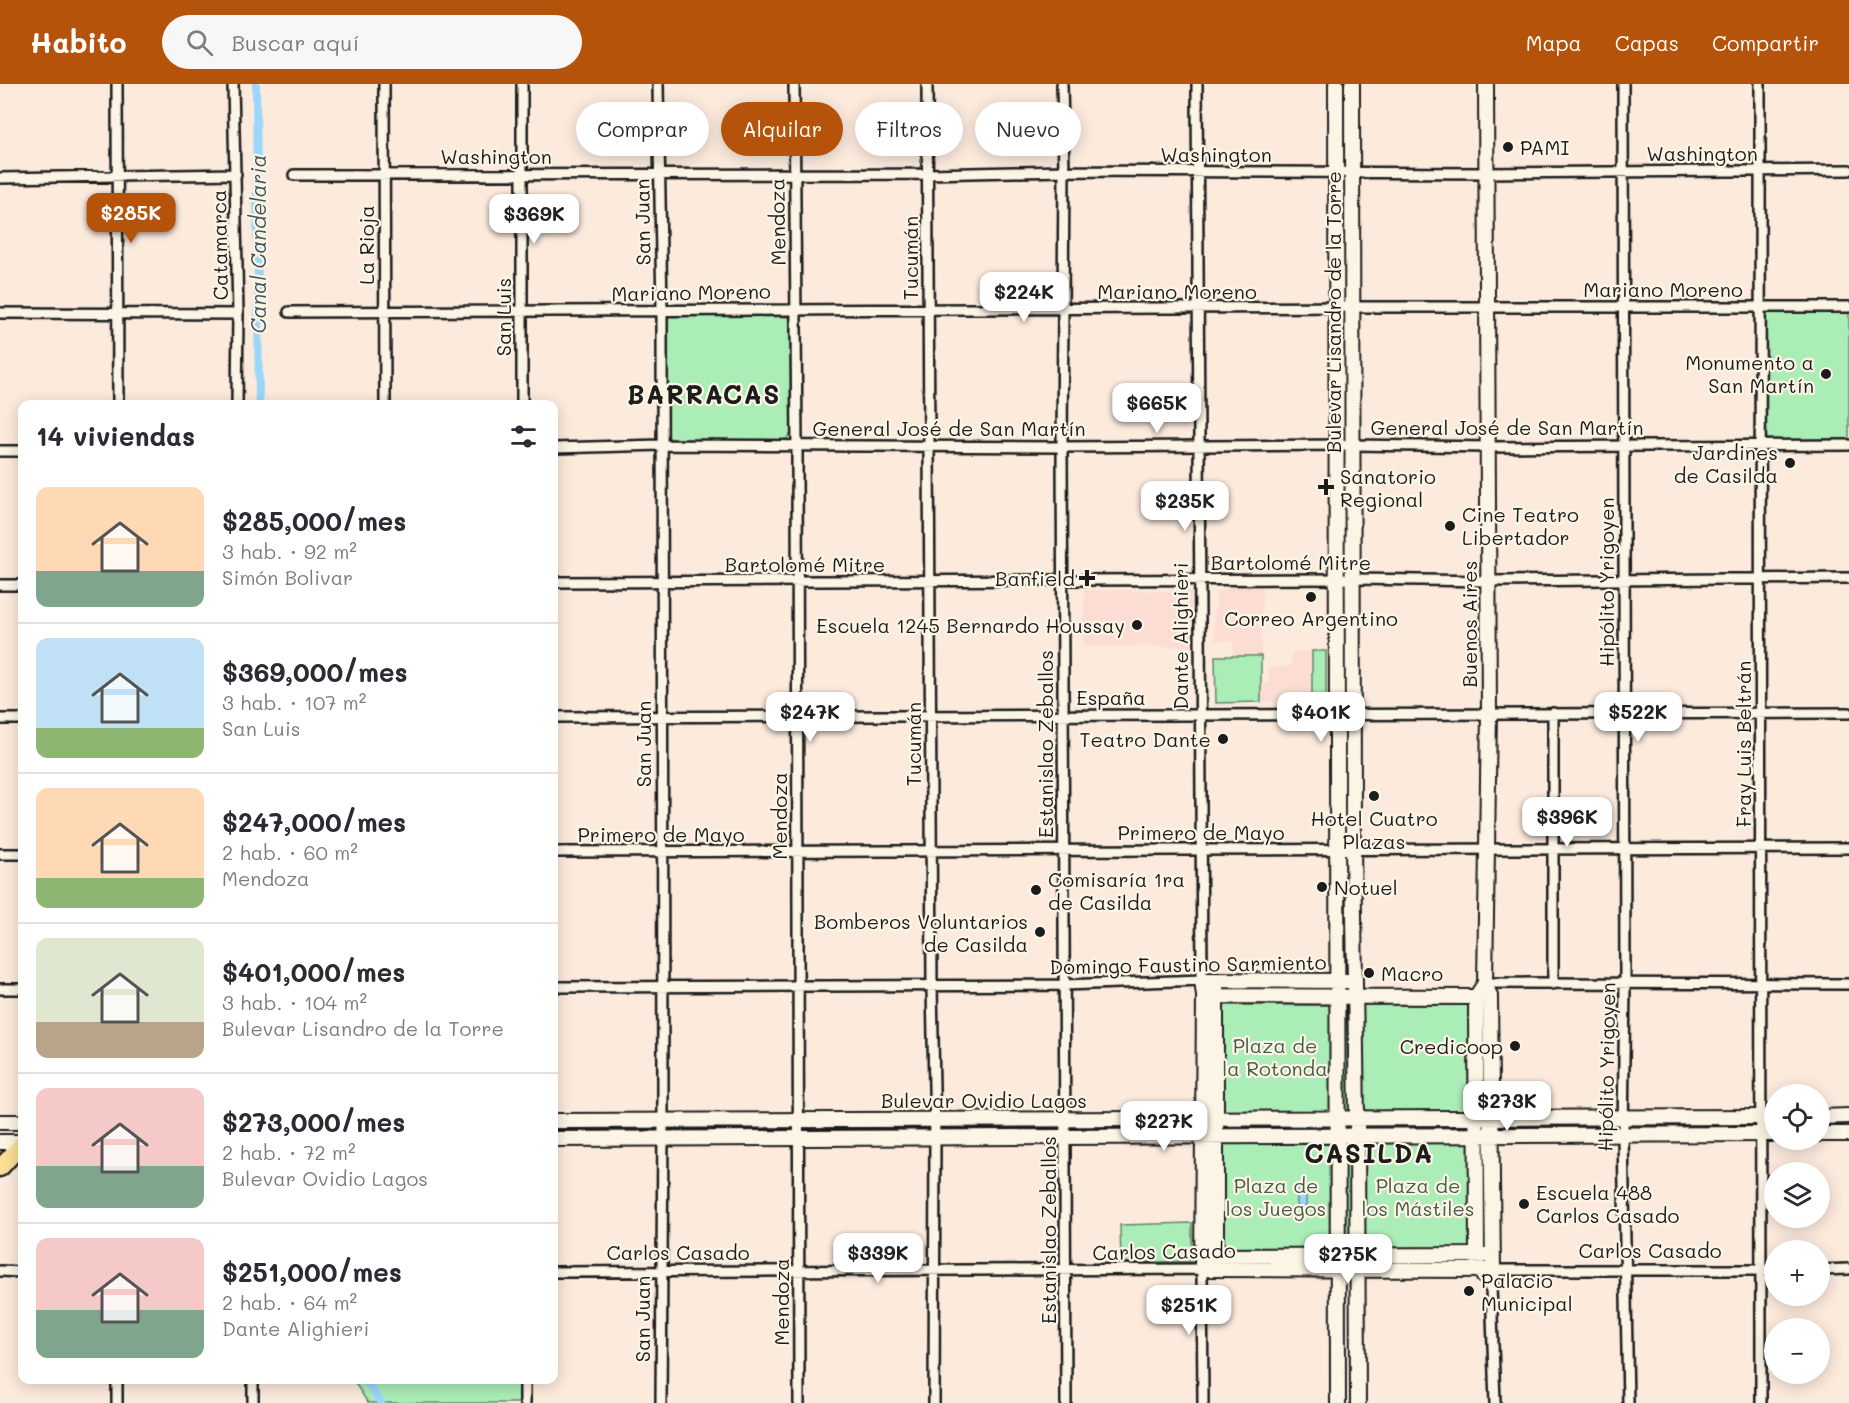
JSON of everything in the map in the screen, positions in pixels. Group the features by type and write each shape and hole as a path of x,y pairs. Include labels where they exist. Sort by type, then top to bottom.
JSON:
{"highway":[{"path":"0,1168 18,1148"}],"main road":[{"name":"Bulevar Lisandro de la Torre","path":"1336,84 1338,1403"},
{"name":"Bulevar Lisandro de la Torre","path":"1352,84 1353,848 1358,1403"},
{"name":"Buenos Aires","path":"1486,84 1489,713 1485,983 1490,996 1491,1118 1484,1135 1478,1255 1486,1270"},
{"name":"Domingo Faustino Sarmiento","path":"1209,981 1354,981"},
{"name":"Dante Alighieri","path":"1209,981 1209,1262"},
{"path":"1476,997 1485,983"},
{"name":"Domingo Faustino Sarmiento","path":"1210,996 1476,997"},
{"name":"Buenos Aires","path":"1476,997 1477,1118 1484,1135 1493,1255 1486,1270"},
{"path":"1830,1117 1849,1116"},
{"name":"Bulevar Ovidio Lagos","path":"558,1121 1764,1117"},
{"path":"0,1122 18,1122"},
{"name":"Bulevar Ovidio Lagos","path":"558,1139 1764,1134"},
{"path":"1830,1134 1849,1134"},
{"path":"0,1142 18,1143"},
{"name":"Carlos Casado","path":"1209,1262 1338,1254 1493,1255"},
{"name":"Carlos Casado","path":"1209,1262 1339,1269 1486,1270"},
{"path":"1486,1270 1491,1286"}],"street":[{"path":"117,84 118,400"},
{"name":"Catamarca","path":"233,84 238,314 237,400"},
{"name":"La Rioja","path":"384,84 385,400"},
{"name":"San Luis","path":"522,84 522,400"},
{"name":"San Juan","path":"658,84 662,310 661,1403"},
{"name":"Mendoza","path":"794,84 799,1403"},
{"name":"Tucumán","path":"927,84 932,986 935,1120 934,1403"},
{"name":"Estanislao Zeballos","path":"1062,84 1066,1403"},
{"name":"Dante Alighieri","path":"1197,84 1200,850 1209,981"},
{"name":"Hipólito Yrigoyen","path":"1623,84 1625,713 1623,1135 1628,1403"},
{"name":"Fray Luis Beltrán","path":"1760,84 1761,985 1766,1084"},
{"name":"Washington","path":"294,175 928,174 1064,171 1487,173 1849,170"},
{"path":"0,178 236,174"},
{"name":"Mariano Moreno","path":"289,312 1849,307"},
{"path":"0,313 238,314"},
{"name":"General José de San Martín","path":"558,448 661,445 1488,447 1849,444"},
{"path":"0,452 18,451"},
{"name":"Bartolomé Mitre","path":"558,582 1336,579 1488,581 1849,578"},
{"path":"0,585 18,585"},
{"name":"España","path":"558,717 1849,712"},
{"path":"1552,984 1553,713"},
{"path":"0,719 18,719"},
{"name":"Primero de Mayo","path":"558,852 1849,848"},
{"path":"0,854 18,854"},
{"name":"Domingo Faustino Sarmiento","path":"558,987 1064,985 1209,981"},
{"path":"1485,983 1849,984"},
{"path":"0,989 18,989"},
{"name":"Fray Luis Beltrán","path":"1761,1403 1760,1134 1764,1124"},
{"name":"Dante Alighieri","path":"1203,1403 1209,1262"},
{"name":"Carlos Casado","path":"558,1272 1067,1271 1209,1262"},
{"path":"1830,1270 1849,1269"},
{"name":"Carlos Casado","path":"1486,1270 1761,1270"},
{"path":"0,1271 18,1272"},
{"path":"1491,1286 1495,1403"},
{"path":"117,1384 117,1403"},
{"path":"253,1384 253,1403"},
{"path":"525,1384 525,1403"}],"shaded area":[{"path":"1226,587 1262,587 1261,656 1233,656 1233,641 1215,641 1216,591 1226,590"},
{"name":"Escuela 1245 Bernardo Houssay","path":"1084,590 1192,591 1191,647 1083,646"},
{"path":"1312,651 1312,691 1281,692 1281,701 1261,702 1261,683 1269,683 1268,668 1291,666 1292,652"}],"green space":[{"path":"1337,84 1347,84 1347,158 1344,162 1339,162"},
{"path":"1340,182 1348,184 1347,293 1344,296 1339,296"},
{"path":"1760,307 1849,307 1849,445 1760,445"},
{"path":"671,314 785,314 790,318 791,434 783,442 673,441 665,434 666,321"},
{"path":"1341,317 1346,317 1348,428 1344,432 1340,432"},
{"path":"1341,452 1346,452 1348,563 1344,567 1340,566"},
{"path":"1312,651 1326,651 1326,702 1312,702"},
{"path":"1215,656 1261,656 1261,702 1216,703"},
{"path":"1220,1005 1470,1005 1470,1252 1219,1252"},
{"path":"1192,1223 1192,1261 1121,1263 1120,1225"},
{"path":"356,1384 520,1384 520,1403 368,1403"}],"water":[{"path":"1299,1188 1306,1190 1304,1208 1297,1206"}],"waterway":[{"name":"Canal Candelaria","path":"256,84 259,400"},
{"name":"Canal Candelaria","path":"368,1384 381,1403"}],"place":[{"name":"PAMI","path":"1508,147"},
{"name":"Monumento a San Martín","path":"1826,374"},
{"name":"Jardines de Casilda","path":"1790,463"},
{"name":"Sanatorio Regional","path":"1326,487"},
{"name":"Cine Teatro Libertador","path":"1450,526"},
{"name":"Banfield","path":"1087,578"},
{"name":"Correo Argentino","path":"1311,597"},
{"name":"Escuela 1245 Bernardo Houssay","path":"1137,625"},
{"name":"Teatro Dante","path":"1223,739"},
{"name":"Hotel Cuatro Plazas","path":"1374,796"},
{"name":"Notuel","path":"1322,887"},
{"name":"Comisaría 1ra de Casilda","path":"1036,890"},
{"name":"Bomberos Voluntarios de Casilda","path":"1040,932"},
{"name":"Macro","path":"1369,973"},
{"name":"Credicoop","path":"1515,1046"},
{"name":"Escuela 488 Carlos Casado","path":"1524,1204"},
{"name":"Palacio Municipal","path":"1469,1291"}],"district":[{"name":"BARRACAS","path":"704,394"},
{"name":"CASILDA","path":"1369,1153"}],"park label":[{"name":"Plaza de la Rotonda","path":"1275,1056"},
{"name":"Plaza de los Juegos","path":"1276,1196"},
{"name":"Plaza de los Mástiles","path":"1418,1196"}]}
